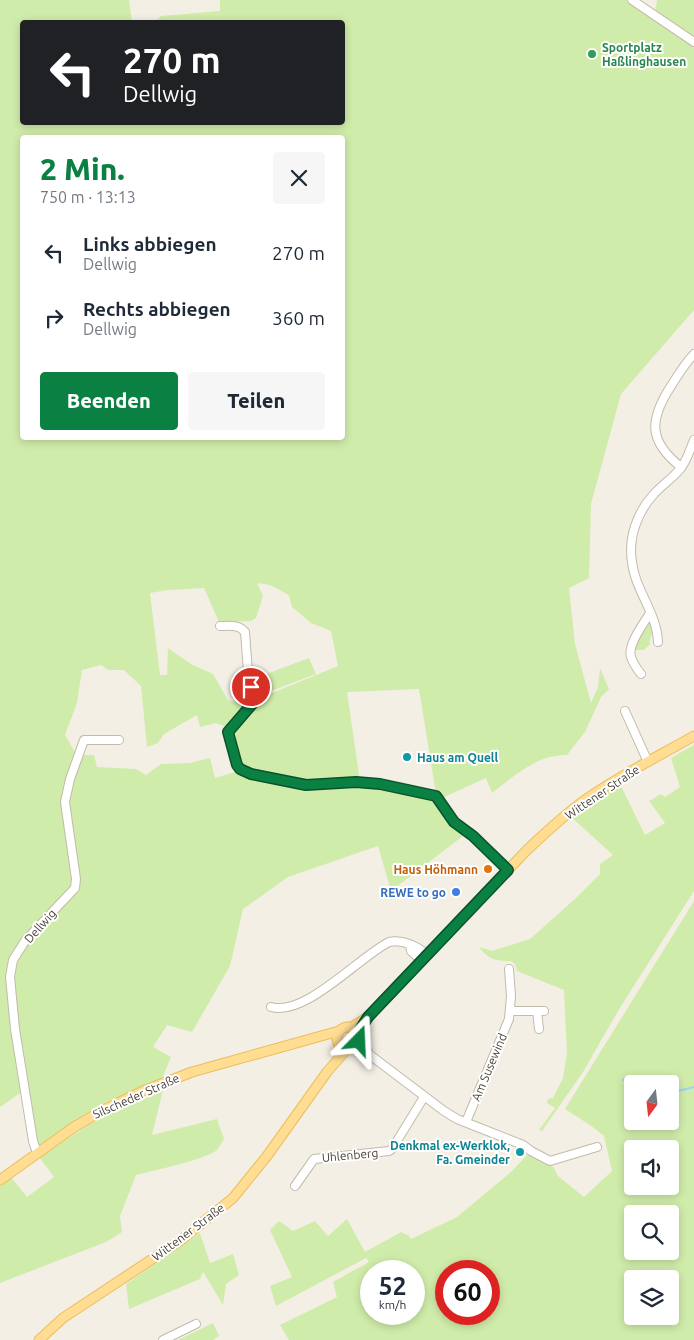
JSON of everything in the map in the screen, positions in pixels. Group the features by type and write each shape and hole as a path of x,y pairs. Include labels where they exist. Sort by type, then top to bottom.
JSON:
{"main road":[{"name":"Wittener Straße","path":"39,1340 62,1318 181,1240 222,1208 252,1175 327,1072 354,1040 368,1017 549,829 604,788 694,736"},
{"name":"Silscheder Straße","path":"0,1180 86,1119 160,1084 192,1072 317,1038 339,1031 345,1027 354,1040"},
{"name":"Wittener Straße","path":"327,1072 338,1042 339,1031"},
{"name":"Silscheder Straße","path":"317,1038 338,1042"},
{"path":"338,1042 342,1047 354,1040"}],"street":[{"path":"632,0 694,42"},
{"path":"681,468 665,453 660,445 656,433 656,421 659,407 666,394 694,354"},
{"path":"658,642 657,629 634,574 631,558 631,540 642,509 653,495 681,468 694,440"},
{"path":"641,674 631,658 630,651 650,613"},
{"path":"220,626 236,626 245,632 248,672 254,701 228,732 234,758 240,769 251,774 300,784 319,785 356,782 380,784 436,796 454,822 473,836 508,870"},
{"name":"Wittener Straße","path":"625,711 648,762"},
{"name":"Dellwig","path":"37,1153 13,1013 10,976 13,960 25,941 76,888 66,802 70,779 84,740 119,740"},
{"path":"271,1007 281,1008 295,1004 320,992 389,942 398,941 417,947 424,957"},
{"name":"Am Susewind","path":"466,1122 511,1012 509,969"},
{"path":"511,1012 540,1011 539,1029"},
{"path":"354,1040 370,1055 444,1111 522,1145 550,1161 597,1147"},
{"name":"Uhlenberg","path":"295,1186 314,1159 378,1153 392,1149 424,1097"},
{"path":"163,1340 196,1324"}],"green space":[{"path":"0,0 129,0 132,20 20,20 20,125 345,125 345,20 156,20 161,16 220,11 220,0 627,0 694,45 694,310 621,394 591,504 589,578 569,588 575,644 591,703 598,687 600,668 609,689 601,697 585,732 567,755 546,758 536,762 492,793 486,778 442,798 436,794 419,689 347,692 360,781 308,784 253,773 240,769 230,734 260,698 338,666 331,631 311,623 292,607 289,595 270,585 257,583 263,596 256,618 251,621 219,622 204,588 150,593 160,675 167,675 168,648 191,664 213,674 228,700 248,705 229,728 216,723 200,727 197,715 164,734 158,743 147,747 141,686 124,670 108,670 101,665 82,670 77,703 65,735 76,754 66,787 63,806 75,879 72,892 62,901 79,892 67,801 80,755 94,755 97,767 136,769 146,775 161,764 190,763 210,758 215,778 238,771 247,775 310,786 353,784 383,786 417,793 434,799 454,824 467,833 391,891 378,846 288,877 243,909 230,966 192,1032 167,1025 153,1047 171,1057 162,1079 103,1103 39,1146 35,1144 19,1047 16,1049 23,1091 0,1107"},
{"path":"657,0 694,0 694,39 655,13"},
{"path":"649,619 654,630 650,644 644,650 636,650 634,648"},
{"path":"309,658 316,674 268,692 261,676"},
{"path":"694,745 694,891 618,1011 583,1072 542,1131 539,1130 555,1108 547,1103 548,1099 553,1098 563,1078 567,1053 564,990 517,971 515,964 511,961 497,960 490,957 479,947 492,951 530,939 600,874 600,864 613,855 570,816 619,782 645,835 665,823 649,801 661,794 665,797 680,787 671,758"},
{"path":"694,901 694,1340 289,1340 280,1325 337,1297 333,1282 360,1267 360,1325 425,1325 425,1260 368,1260 366,1258 276,1306 270,1286 292,1277 270,1230 279,1221 293,1231 315,1221 328,1236 347,1219 365,1252 401,1232 408,1235 411,1239 457,1217 512,1171 529,1153 551,1163 558,1176 584,1197 612,1171 604,1136 565,1109"},
{"path":"164,1086 152,1135 217,1119 224,1139 218,1149 213,1153 192,1161 136,1175 120,1216 122,1232 106,1242 0,1283 0,1186 11,1177 27,1197 54,1177 39,1157 106,1115 156,1094"},
{"path":"200,1233 210,1263 233,1254 239,1275 226,1284 223,1305 203,1272 200,1279 129,1309 126,1284"},
{"path":"213,1323 219,1336 213,1340 178,1340"}],"waterway":[{"path":"679,1091 694,1087"}],"place":[{"name":"Sportplatz Haßlinghausen","path":"592,54"},
{"name":"Haus am Quell","path":"407,757"},
{"name":"Haus Höhmann","path":"488,869"},
{"name":"REWE to go","path":"456,892"},
{"name":"Denkmal ex-Werklok, Fa. Gmeinder","path":"520,1152"}],"route":[{"path":"251,687 253,703 228,732 234,758 240,769 251,774 300,784 319,785 356,782 380,784 436,796 454,822 473,836 508,870 368,1017 358,1033 359,1041"}]}
